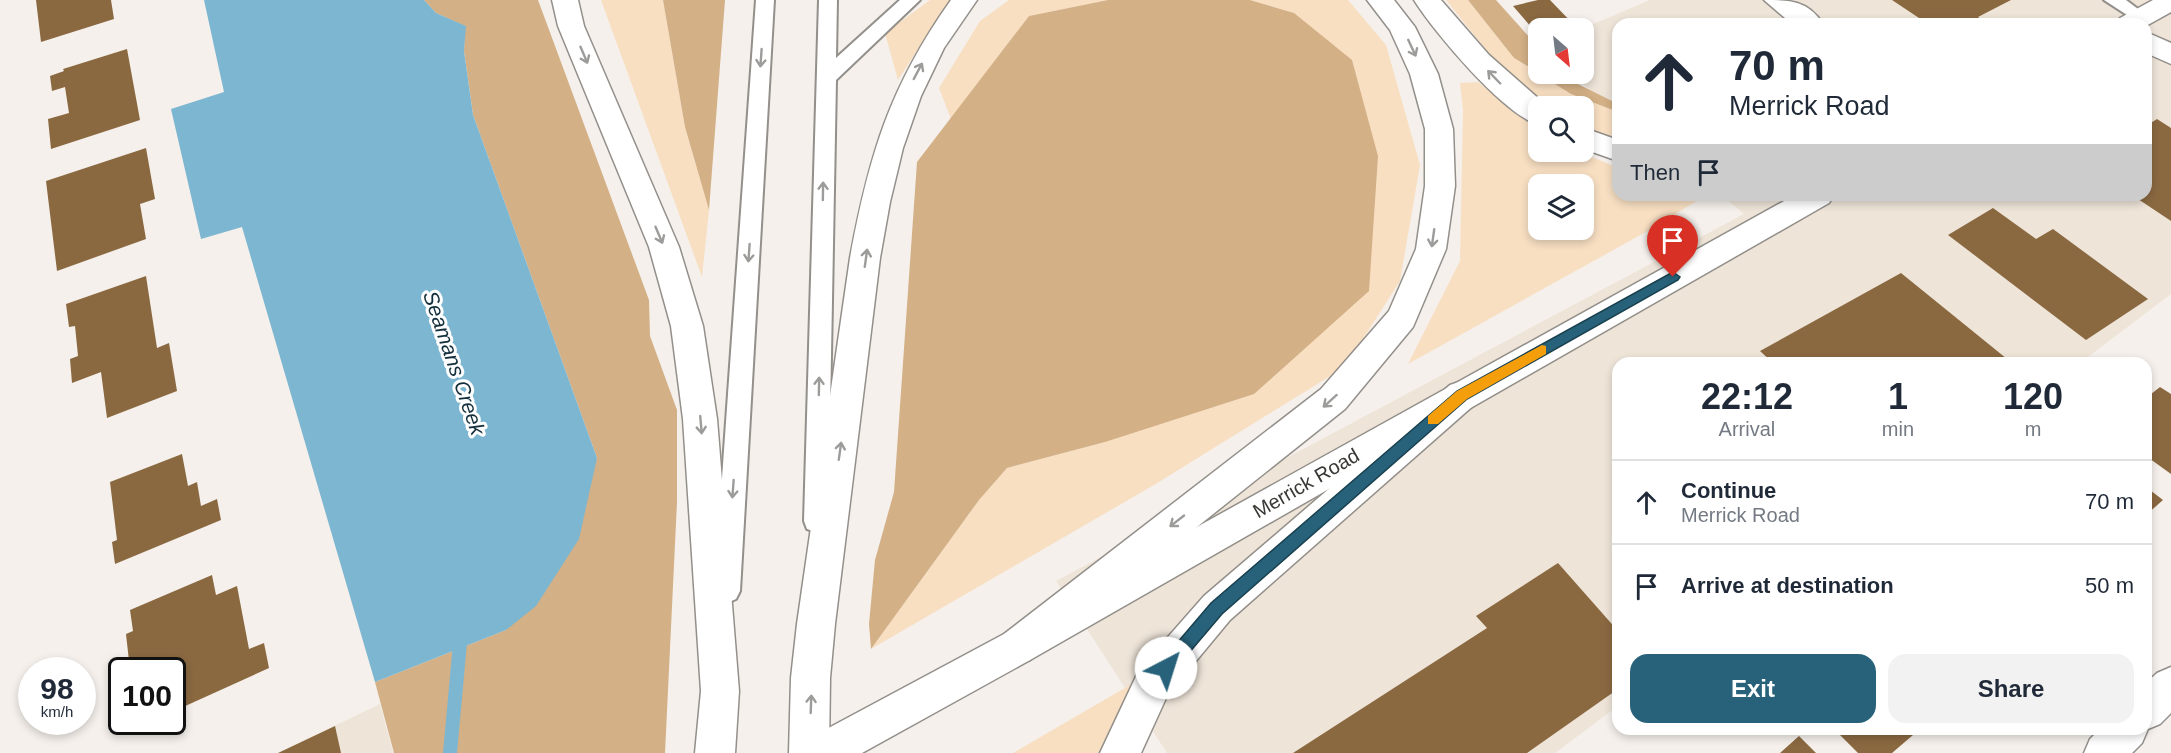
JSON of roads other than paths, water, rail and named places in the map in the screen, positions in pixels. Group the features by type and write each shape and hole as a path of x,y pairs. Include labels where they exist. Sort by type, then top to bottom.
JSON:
{"main road":[{"path":"565,0 572,26 664,247 687,326 700,419 720,692 715,753"},
{"path":"809,753 813,655 869,241 887,145 915,76 944,25 964,0"},
{"path":"1017,647 1334,399 1402,318 1431,249 1440,186 1439,129 1420,64 1402,27 1380,0"},
{"path":"1427,0 1461,43 1509,93 1528,107"},
{"path":"1777,0 1802,18"},
{"path":"2151,18 2171,2"},
{"path":"2152,39 2171,55"},
{"path":"1594,142 1612,149"},
{"name":"Merrick Road","path":"822,753 1017,647 1809,201"},
{"path":"1120,753 1153,683 1217,608 1462,395"},
{"path":"2152,704 2171,686"},
{"path":"2104,753 2122,735"}],"lane":[{"path":"720,692 765,0"},
{"path":"813,655 828,0"},
{"path":"826,78 911,0"},
{"path":"2113,0 2130,18"}],"water":[{"path":"204,0 424,0 436,13 466,26 464,51 473,115 597,458 579,539 536,606 506,630 375,682 242,227 201,239 171,109 224,92"}],"waterway":[{"name":"Seamans Creek","path":"450,753 461,632"}]}
